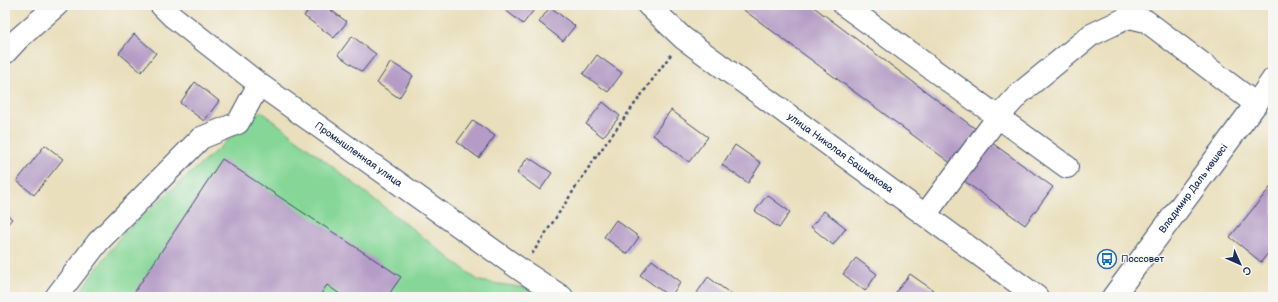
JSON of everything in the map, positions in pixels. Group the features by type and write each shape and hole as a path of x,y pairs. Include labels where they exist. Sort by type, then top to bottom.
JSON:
{"street":[{"path":"5,53 18,39 57,5"},
{"name":"Промышленная улица","path":"161,5 172,16 259,84 521,270 562,297"},
{"path":"844,5 1067,167"},
{"name":"улица Николая Башмакова","path":"655,7 683,38 1037,297"},
{"path":"925,214 998,117 1019,94 1091,35 1129,17 1146,21 1256,104"},
{"name":"Владимир Даль көшесі","path":"1113,297 1273,80"},
{"path":"56,297 98,242 201,138 238,123 259,84"}],"path":[{"path":"521,270 593,161 683,38"}],"green space":[{"path":"261,111 479,281 534,289 545,297 76,297 124,232"}],"building":[{"path":"312,5 324,5 347,22 334,38 304,16"},
{"path":"499,5 535,5 537,6 523,24"},
{"path":"737,5 811,5 981,133 956,167"},
{"path":"550,7 575,26 563,41 539,22"},
{"path":"134,34 156,53 141,72 119,53"},
{"path":"352,36 376,54 362,72 338,55"},
{"path":"597,55 622,73 608,92 583,74"},
{"path":"391,62 413,76 399,98 377,83"},
{"path":"195,82 219,101 204,121 180,103"},
{"path":"603,102 620,116 603,137 586,124"},
{"path":"671,110 708,137 689,162 653,135"},
{"path":"473,120 495,136 479,158 457,142"},
{"path":"988,140 1053,187 1025,225 960,178"},
{"path":"45,145 63,159 34,195 17,181"},
{"path":"735,145 761,163 748,183 722,165"},
{"path":"528,157 552,173 540,190 517,173"},
{"path":"222,159 401,277 387,297 344,297 327,285 319,297 132,296"},
{"path":"1273,184 1273,247 1261,262 1230,237"},
{"path":"767,195 790,212 779,228 755,211"},
{"path":"824,211 846,228 833,245 811,227"},
{"path":"5,213 12,219 5,227"},
{"path":"616,220 639,237 627,254 604,237"},
{"path":"856,258 877,274 865,291 843,274"},
{"path":"652,260 681,282 670,297 640,275"},
{"path":"910,274 933,290 928,297 903,297 896,292"},
{"path":"708,277 735,297 694,297"}],"place":[{"name":"Поссовет","path":"1107,259"}]}
